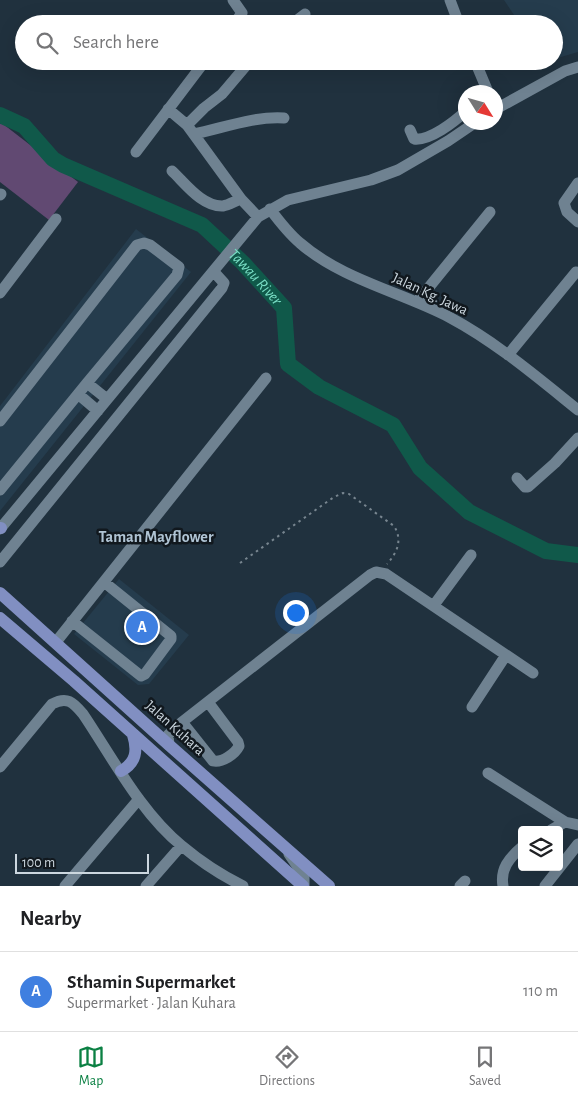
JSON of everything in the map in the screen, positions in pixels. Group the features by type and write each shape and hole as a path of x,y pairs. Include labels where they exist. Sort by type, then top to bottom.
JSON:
{"main road":[{"name":"Jalan Kuhara","path":"0,593 329,886"},
{"path":"0,618 74,681 133,736 304,886"},
{"path":"121,772 133,762 136,745 133,736"}],"street":[{"path":"232,0 242,13 241,15"},
{"path":"450,0 456,15"},
{"path":"503,104 565,71 578,67"},
{"path":"136,152 198,70"},
{"path":"190,130 204,108 222,94 242,70"},
{"path":"478,70 484,85"},
{"path":"168,110 190,130 241,199 258,216"},
{"path":"190,130 274,117 284,118"},
{"path":"410,130 414,139 423,138 444,128 458,117"},
{"path":"15,544 0,530 214,272 258,216 288,200 371,180 398,170 448,142 465,130"},
{"path":"172,171 202,199 215,205 225,206 241,199"},
{"path":"578,183 564,203 567,212 578,222"},
{"name":"Jalan Kg. Jawa","path":"270,209 287,231 317,256 466,327 508,355 578,410"},
{"path":"417,302 490,212"},
{"path":"0,293 56,219"},
{"path":"0,421 137,245 144,243 150,245 179,267 177,275 0,490"},
{"path":"0,562 222,288 224,283 214,272"},
{"path":"508,355 576,272"},
{"path":"144,355 159,366"},
{"path":"56,642 266,378"},
{"path":"87,383 108,400"},
{"path":"78,394 98,411"},
{"path":"517,478 525,487 528,487 556,463 578,438"},
{"path":"434,606 471,555"},
{"path":"169,745 168,735 182,722 370,575 381,572 533,673"},
{"path":"72,621 141,676 145,674 171,639 171,636 104,582"},
{"path":"472,707 506,655"},
{"path":"0,767 52,704 60,700 68,700 76,705 83,714 155,820 181,846 225,882 243,886"},
{"path":"182,722 213,761 220,761 238,750 238,742 208,702"},
{"path":"488,773 565,822 578,825"},
{"path":"65,886 139,799"},
{"path":"558,826 565,822"},
{"path":"545,886 578,844"},
{"path":"282,845 304,876 304,886"},
{"path":"146,886 181,846"},
{"path":"503,886 502,871 512,855 518,850"}],"path":[{"path":"240,563 334,497 343,493 349,494 394,526 398,533 399,541 394,556 381,572"}],"shaded area":[{"path":"504,0 578,0 578,52 563,56 563,15 514,15"},
{"path":"0,124 3,124 78,182 49,220 0,182"},
{"path":"136,229 191,272 0,511 0,406"},
{"path":"119,579 189,635 149,684 138,685 74,634"}],"waterway":[{"name":"Tawau River","path":"0,115 24,126 53,159 63,165 202,225 243,263 284,308 288,364 319,387 393,425 420,468 469,512 546,551 578,555"}],"place":[{"name":"Sthamin Supermarket","path":"142,627"}],"district":[{"name":"Taman Mayflower","path":"156,537"}]}
